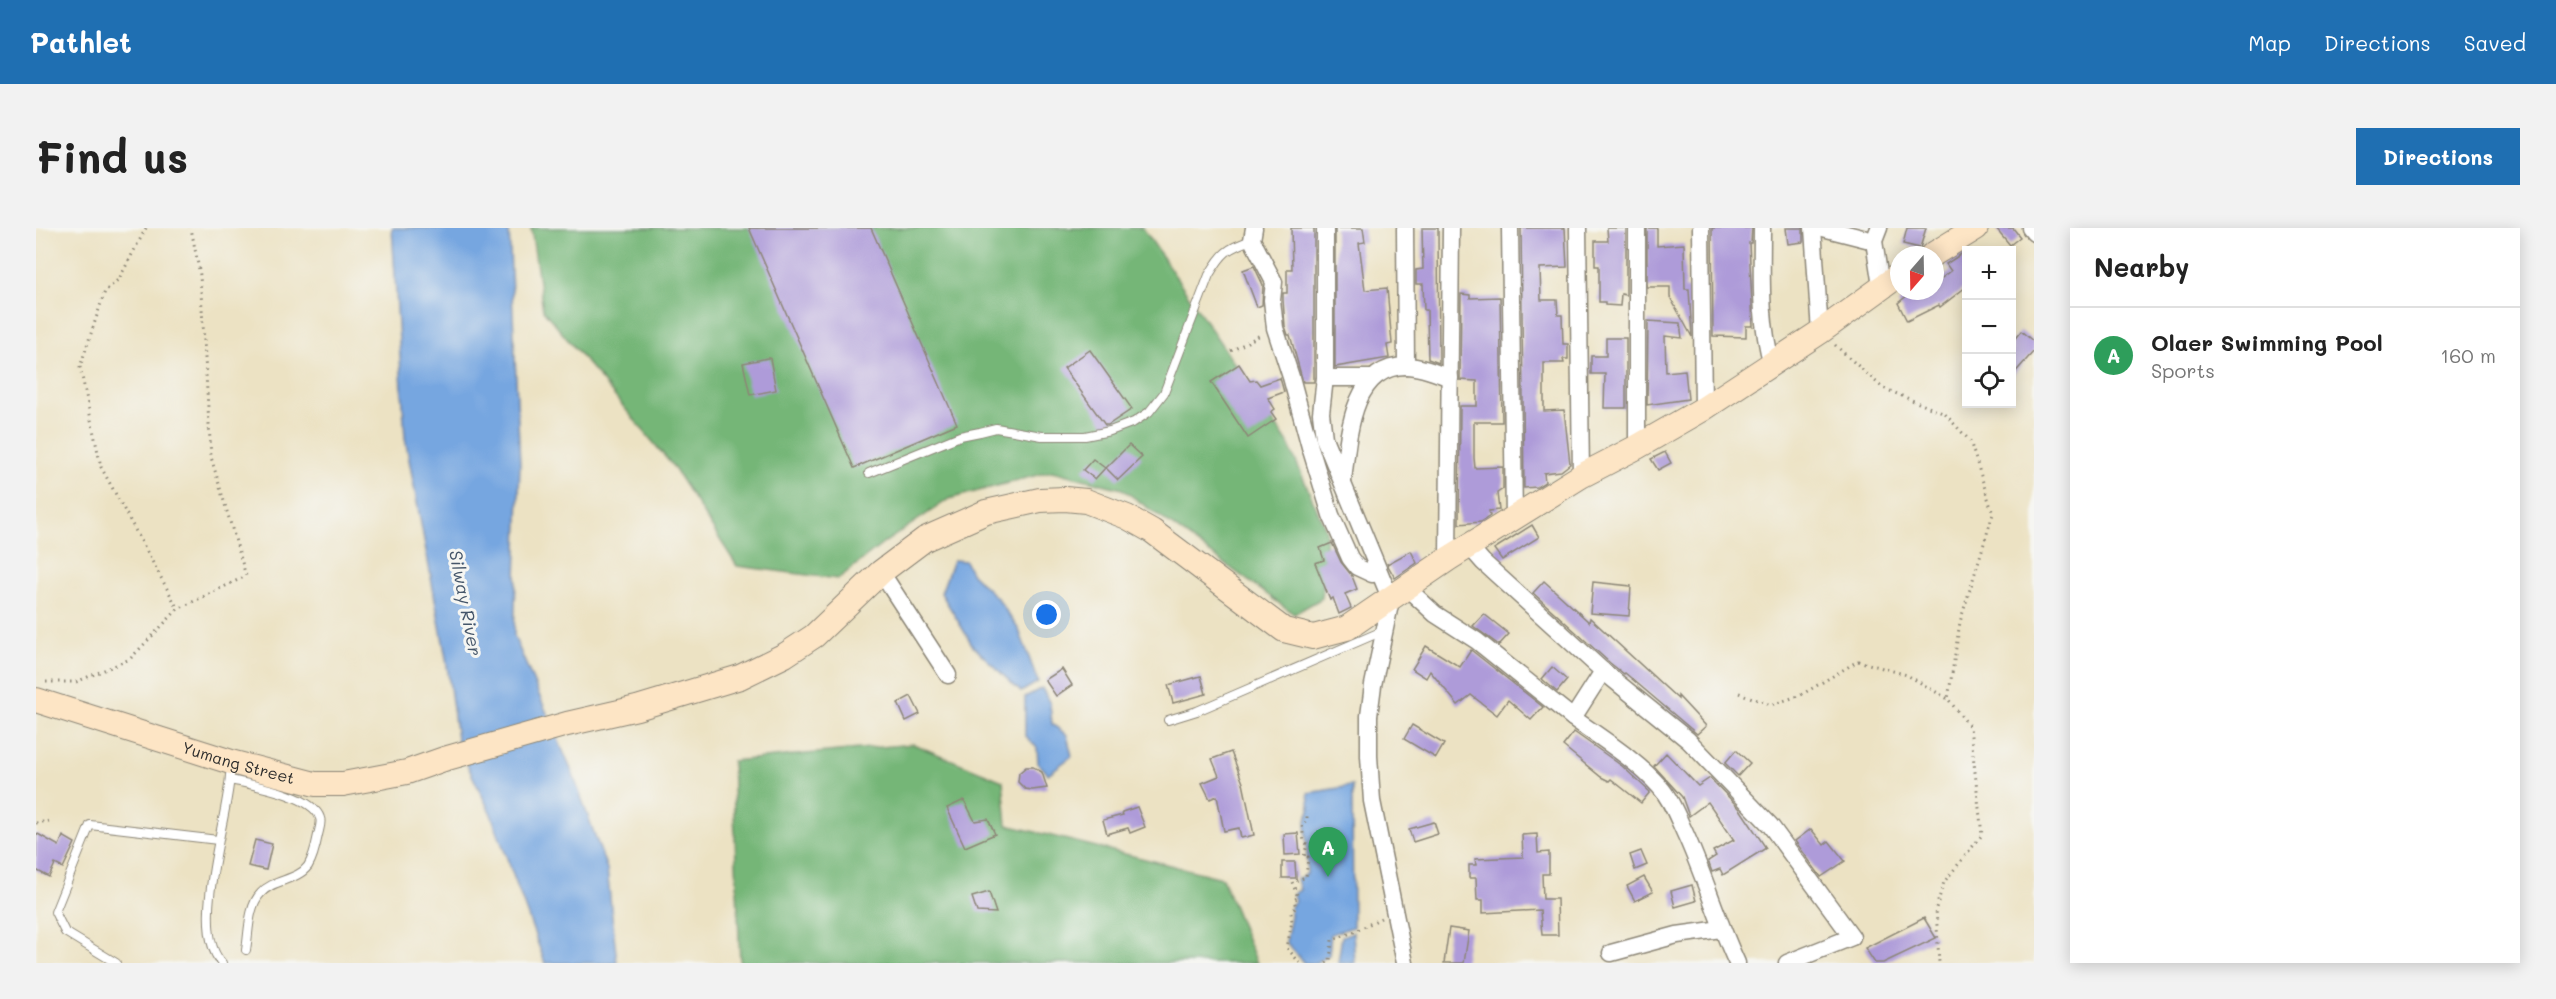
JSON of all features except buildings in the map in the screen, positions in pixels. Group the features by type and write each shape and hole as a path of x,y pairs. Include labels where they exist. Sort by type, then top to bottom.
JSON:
{"main road":[{"path":"1944,248 1976,228"},
{"name":"Yumang Street","path":"40,691 231,771 315,784 343,784 407,772 444,759 567,724 637,708 740,677 785,655 814,636 881,572 925,539 986,512 1014,504 1065,499 1107,507 1152,531 1270,621 1298,634 1313,636 1347,628 1448,559 1581,476 1703,409 1820,332 1890,280"}],"street":[{"path":"1325,228 1325,378 1321,413 1324,438 1379,573 1399,594 1478,641 1573,718 1621,753 1661,788 1670,801 1696,858 1737,963"},
{"path":"1405,228 1406,366"},
{"path":"1448,559 1451,228"},
{"path":"1510,228 1514,518"},
{"path":"1578,228 1581,476"},
{"path":"1637,228 1637,447"},
{"path":"1701,228 1703,409"},
{"path":"1762,228 1763,318 1765,341 1772,364"},
{"path":"1813,228 1820,332"},
{"path":"1823,228 1876,234 1890,280"},
{"path":"2030,228 2034,233"},
{"path":"1253,234 1274,282 1272,300 1275,328 1331,515 1350,558 1357,567 1372,574 1379,573"},
{"path":"1343,481 1356,407 1372,378 1384,370 1406,366 1450,378"},
{"path":"1325,378 1372,378"},
{"path":"1469,546 1491,569 1603,671 1688,740 1770,825 1838,919 1828,946 1787,963"},
{"path":"881,572 948,675"},
{"path":"1399,594 1385,630 1371,706 1369,756 1372,801 1405,963"},
{"path":"1573,718 1603,671"},
{"path":"1611,954 1677,935 1722,929"}],"lane":[{"path":"869,473 960,436 988,430 1011,430 1042,436 1085,436 1110,431 1134,422 1149,412 1164,393 1209,275 1219,258 1228,249 1253,234"},
{"path":"1168,720 1197,711 1385,630"},
{"path":"222,963 216,957 210,941 208,921 218,840 231,771 314,806 321,819 316,847 307,867 293,876 273,883 260,894 253,909 246,950"},
{"path":"116,963 65,932 55,912 90,825 218,840"}],"path":[{"path":"146,228 119,279 105,291 80,367 101,467 178,609"},
{"path":"40,691 76,682 130,659 178,609 246,576 211,457 200,275 191,228"},
{"path":"1231,351 1275,328"},
{"path":"1820,332 1882,388 1945,414 1970,441 1993,514 1960,622 1948,699"},
{"path":"1739,693 1771,705 1801,695 1858,662 1907,675 1948,699 1970,727 1982,836 1944,882 1936,909 1939,963"},
{"path":"1300,963 1287,948 1292,921 1291,913 1296,907 1294,900 1298,897 1292,882 1306,877 1308,857 1304,857 1307,844 1304,842 1302,825 1307,821 1306,814"},
{"path":"36,823 49,821"},
{"path":"1326,963 1330,961 1332,940 1354,932 1393,911"}],"green space":[{"path":"531,228 1143,228 1288,443 1326,530 1322,598 1294,614 1122,489 1052,471 949,499 884,543 838,579 737,566 672,465 543,310"},
{"path":"913,744 1003,781 1007,825 1222,878 1257,963 740,963 732,761"}],"water":[{"name":"Silway River","path":"392,228 509,228 520,464 514,636 572,772 607,869 617,963 545,963 491,814 458,746 446,658 405,438"},
{"path":"953,560 965,561 972,574 998,599 1019,630 1038,682 1021,692 973,646 941,593"},
{"path":"1042,688 1050,704 1052,724 1067,735 1072,756 1048,774 1038,763 1037,748 1025,735 1025,697"},
{"path":"1352,786 1353,927 1331,934 1329,955 1315,963 1304,963 1286,942 1291,915 1290,907 1295,901 1293,894 1300,890 1297,879 1307,874 1306,820 1310,810 1308,793"},
{"path":"1353,932 1355,963 1338,963 1342,936"}],"place":[{"name":"Olaer Swimming Pool","path":"1328,877"}]}
